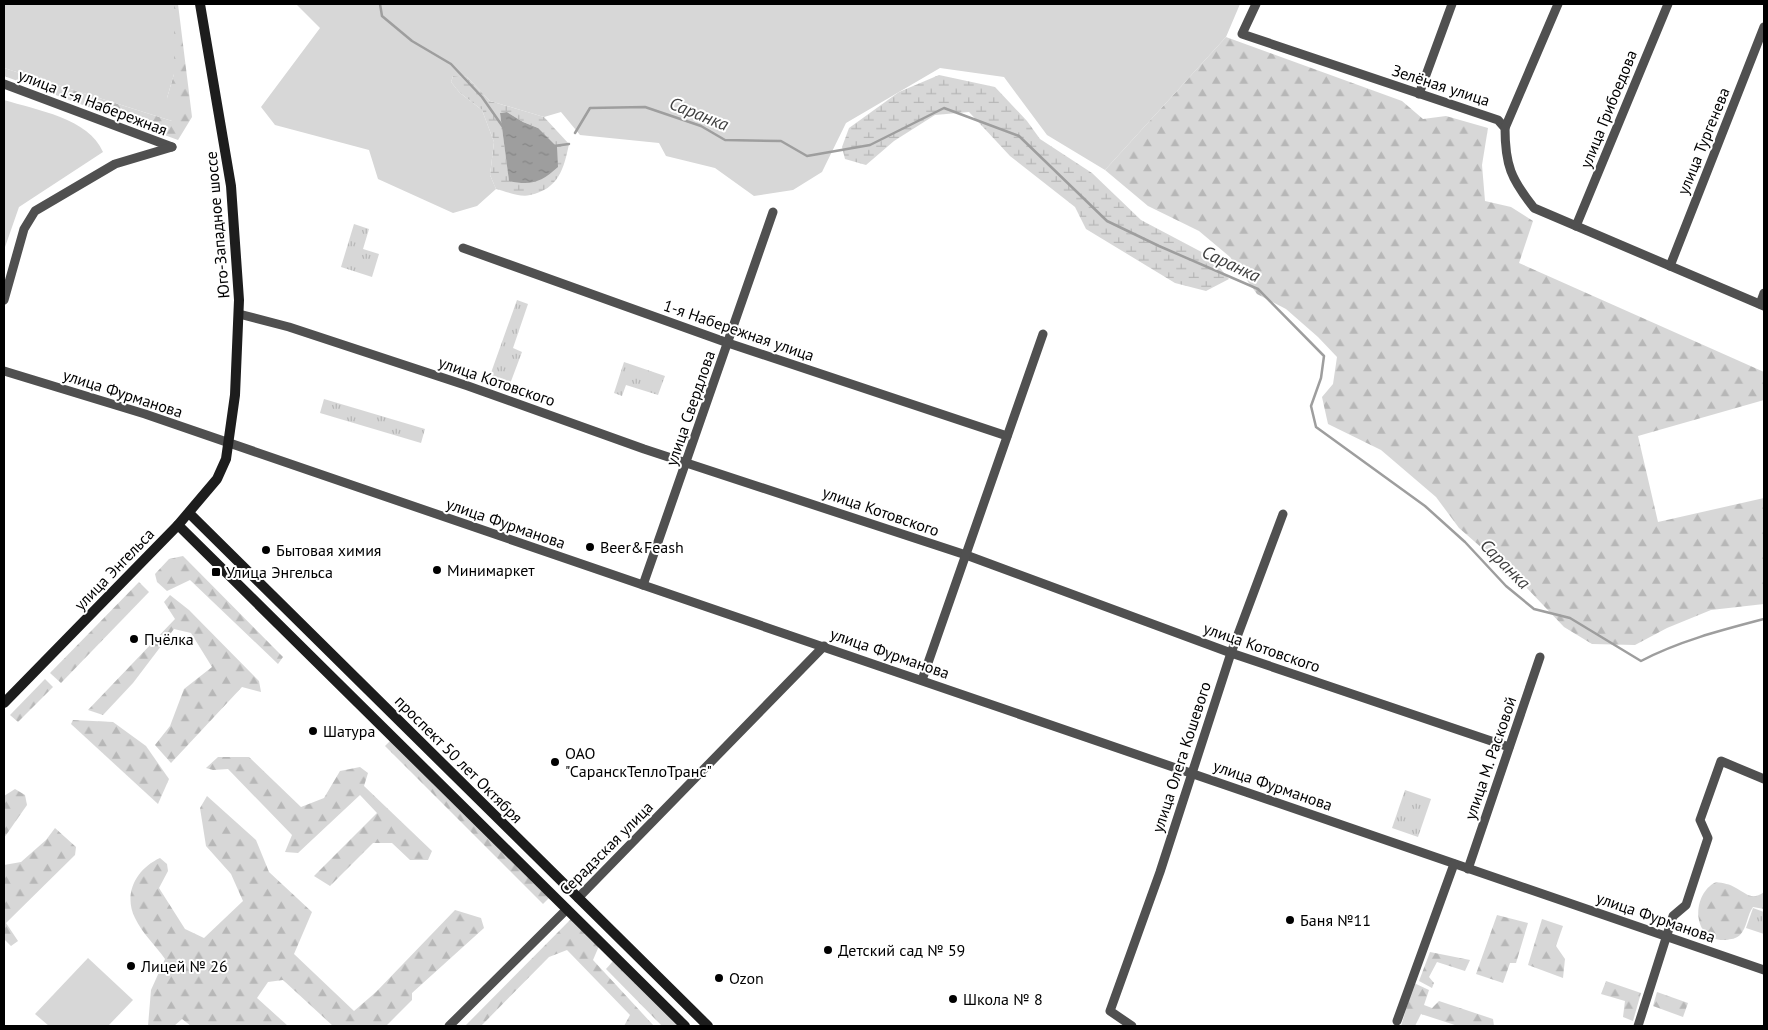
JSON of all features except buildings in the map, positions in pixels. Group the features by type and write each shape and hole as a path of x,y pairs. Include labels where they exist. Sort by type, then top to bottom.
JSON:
{"main road":[{"name":"Юго-Западное шоссе","path":"200,4 231,186 239,314 229,445"},
{"name":"улица Энгельса","path":"4,704 189,513 217,479 226,459 229,445"},
{"name":"проспект 50 лет Октября","path":"189,513 708,1026"},
{"name":"проспект 50 лет Октября","path":"178,525 685,1026"},
{"name":"Серадзская улица","path":"567,909 578,898"}],"street":[{"name":"Зелёная улица","path":"1256,4 1242,34 1498,120 1505,128"},
{"path":"1418,94 1452,4"},
{"path":"1558,4 1505,128 1505,156 1516,186 1534,208 1762,305 1764,293"},
{"name":"улица Грибоедова","path":"1576,226 1668,4"},
{"name":"улица Тургенева","path":"1670,266 1764,27"},
{"name":"улица 1-я Набережная","path":"4,84 172,147 115,164 35,212 24,229 4,300"},
{"name":"улица Свердлова","path":"643,585 773,212"},
{"name":"1-я Набережная улица","path":"463,248 728,343 1007,436"},
{"name":"улица Котовского","path":"239,314 422,370 644,449 966,555 1230,653 1509,747"},
{"path":"922,680 1043,334"},
{"name":"улица Фурманова","path":"4,371 136,412 824,646 1764,970"},
{"name":"улица Олега Кошевого","path":"1132,1026 1110,1011 1160,872 1230,653 1282,514"},
{"name":"Серадзская улица","path":"578,898 824,646"},
{"name":"улица М. Расковой","path":"1468,869 1540,657"},
{"path":"1638,1026 1673,916 1686,905 1708,838 1700,820 1721,761 1764,779"},
{"path":"1397,1021 1454,864"},
{"name":"Серадзская улица","path":"449,1026 567,909"}],"green space":[{"path":"4,4 174,4 174,74 167,98 182,106 172,121 4,68"},
{"path":"174,4 178,4 192,117 178,140 4,76 4,68 172,121 167,98 174,74"},
{"path":"296,4 1240,4 1226,37 1105,170 1047,135 1004,77 940,68 846,123 822,172 793,190 754,196 715,168 666,156 659,143 580,135 561,112 544,117 490,101 467,77 453,76 451,82 460,93 482,110 494,142 490,175 496,189 477,206 453,213 378,179 369,150 275,125 261,107 320,28"},
{"path":"1226,37 1402,101 1423,119 1446,116 1488,128 1482,165 1485,201 1511,207 1533,221 1519,263 1764,372 1764,400 1638,436 1658,522 1764,498 1764,604 1711,610 1667,628 1635,645 1592,644 1564,627 1522,583 1459,528 1436,497 1381,450 1328,424 1322,397 1333,384 1337,357 1318,337 1286,309 1257,294 1230,257 1199,231 1148,206 1105,170"},
{"path":"939,75 995,87 1027,121 1040,139 1092,173 1141,220 1211,257 1229,279 1206,291 1175,283 1086,229 1075,207 1010,156 969,112 935,115 894,141 866,165 845,159 842,147 849,128 899,92"},
{"path":"453,76 467,77 490,101 544,117 569,144 562,169 554,183 540,192 526,196 496,189 490,175 494,142 482,110 460,93 451,82","holes":["507,112 523,122 538,128 509,180 500,113"]},
{"path":"4,100 46,112 74,123 96,140 103,152 19,207 4,250"},
{"path":"354,224 369,229 363,249 379,254 372,277 341,267"},
{"path":"517,300 528,304 513,348 522,352 507,392 487,384"},
{"path":"624,362 665,376 658,395 626,385 622,396 614,393"},
{"path":"324,399 425,429 421,443 320,413"},
{"path":"183,556 283,657 278,664 190,580 167,591 157,582 155,574 169,559"},
{"path":"139,582 149,592 61,683 50,673"},
{"path":"170,595 189,610 259,681 261,692 242,687 171,763 155,745 170,726 184,689 212,667 191,633 174,629 133,683 103,715 88,710 175,619 164,602"},
{"path":"45,679 53,687 18,722 10,715"},
{"path":"73,720 113,722 146,746 169,779 158,804 71,724"},
{"path":"391,740 549,898 543,904 385,746"},
{"path":"218,757 249,757 301,807 324,798 340,771 360,767 368,773 364,786 432,851 428,860 410,860 392,843 373,843 330,886 314,876 377,813 360,795 298,853 285,852 292,835 228,769 213,770 206,768"},
{"path":"15,789 25,795 27,805 4,838 4,796"},
{"path":"1405,790 1431,799 1418,837 1392,828"},
{"path":"207,796 256,840 269,872 312,912 294,954 354,1011 376,992 455,910 481,918 484,928 412,993 412,1000 386,1026 333,1026 283,980 268,982 257,998 288,1026 191,1026 182,1019 174,1026 148,1026 151,990 165,959 141,929 132,909 131,891 138,875 160,858 167,864 168,871 159,888 185,929 204,938 243,901 231,874 206,846 200,808"},
{"path":"55,828 76,847 75,855 6,923 18,941 11,946 4,939 4,865 21,862 46,840"},
{"path":"1716,882 1724,883 1750,896 1760,895 1764,892 1764,909 1753,907 1742,932 1735,938 1726,940 1714,939 1701,926 1698,916 1702,896"},
{"path":"1753,908 1764,912 1764,934 1746,928"},
{"path":"1497,915 1528,923 1516,963 1510,963 1503,983 1476,974"},
{"path":"571,919 599,946 593,960 654,1026 624,1026 630,1015 567,950 549,957 481,1026 465,1026"},
{"path":"1542,919 1563,926 1556,946 1565,959 1563,978 1528,965"},
{"path":"1430,952 1470,960 1465,971 1437,962 1429,977 1434,983 1432,988 1419,981"},
{"path":"88,958 133,1000 108,1026 49,1026 35,1014"},
{"path":"614,960 680,1026 662,1026 606,969"},
{"path":"1606,981 1641,993 1633,1021 1623,1017 1625,1001 1601,994"},
{"path":"1414,983 1429,990 1424,1005 1432,1008 1439,1001 1493,1019 1494,1026 1458,1026 1421,1014 1415,1026 1401,1026"},
{"path":"1657,992 1688,1003 1683,1017 1653,1006"}],"water":[{"path":"507,112 523,122 538,128 557,147 558,167 536,182 509,181 500,113"}],"waterway":[{"name":"Саранка","path":"380,4 382,16 412,41 451,64 482,97 503,127"},
{"name":"Саранка","path":"575,133 590,108 645,107 701,126 725,140 781,141 807,156 870,145 944,108 1019,136 1107,221 1258,289 1324,356 1321,378 1311,406 1316,427 1425,506 1465,542 1506,586 1534,609 1570,618 1641,661 1686,642 1764,619"},
{"name":"Саранка","path":"554,146 569,144"}],"place":[{"name":"Beer&Feash","path":"590,547"},
{"name":"Бытовая химия","path":"266,550"},
{"name":"Минимаркет","path":"437,570"},
{"name":"Улица Энгельса","path":"216,572"},
{"name":"Пчёлка","path":"134,639"},
{"name":"Шатура","path":"313,731"},
{"name":"ОАО \"СаранскТеплоТранс\"","path":"555,762"},
{"name":"Баня №11","path":"1290,920"},
{"name":"Детский сад № 59","path":"828,950"},
{"name":"Лицей № 26","path":"131,966"},
{"name":"Ozon","path":"719,978"},
{"name":"Школа № 8","path":"953,999"}]}
